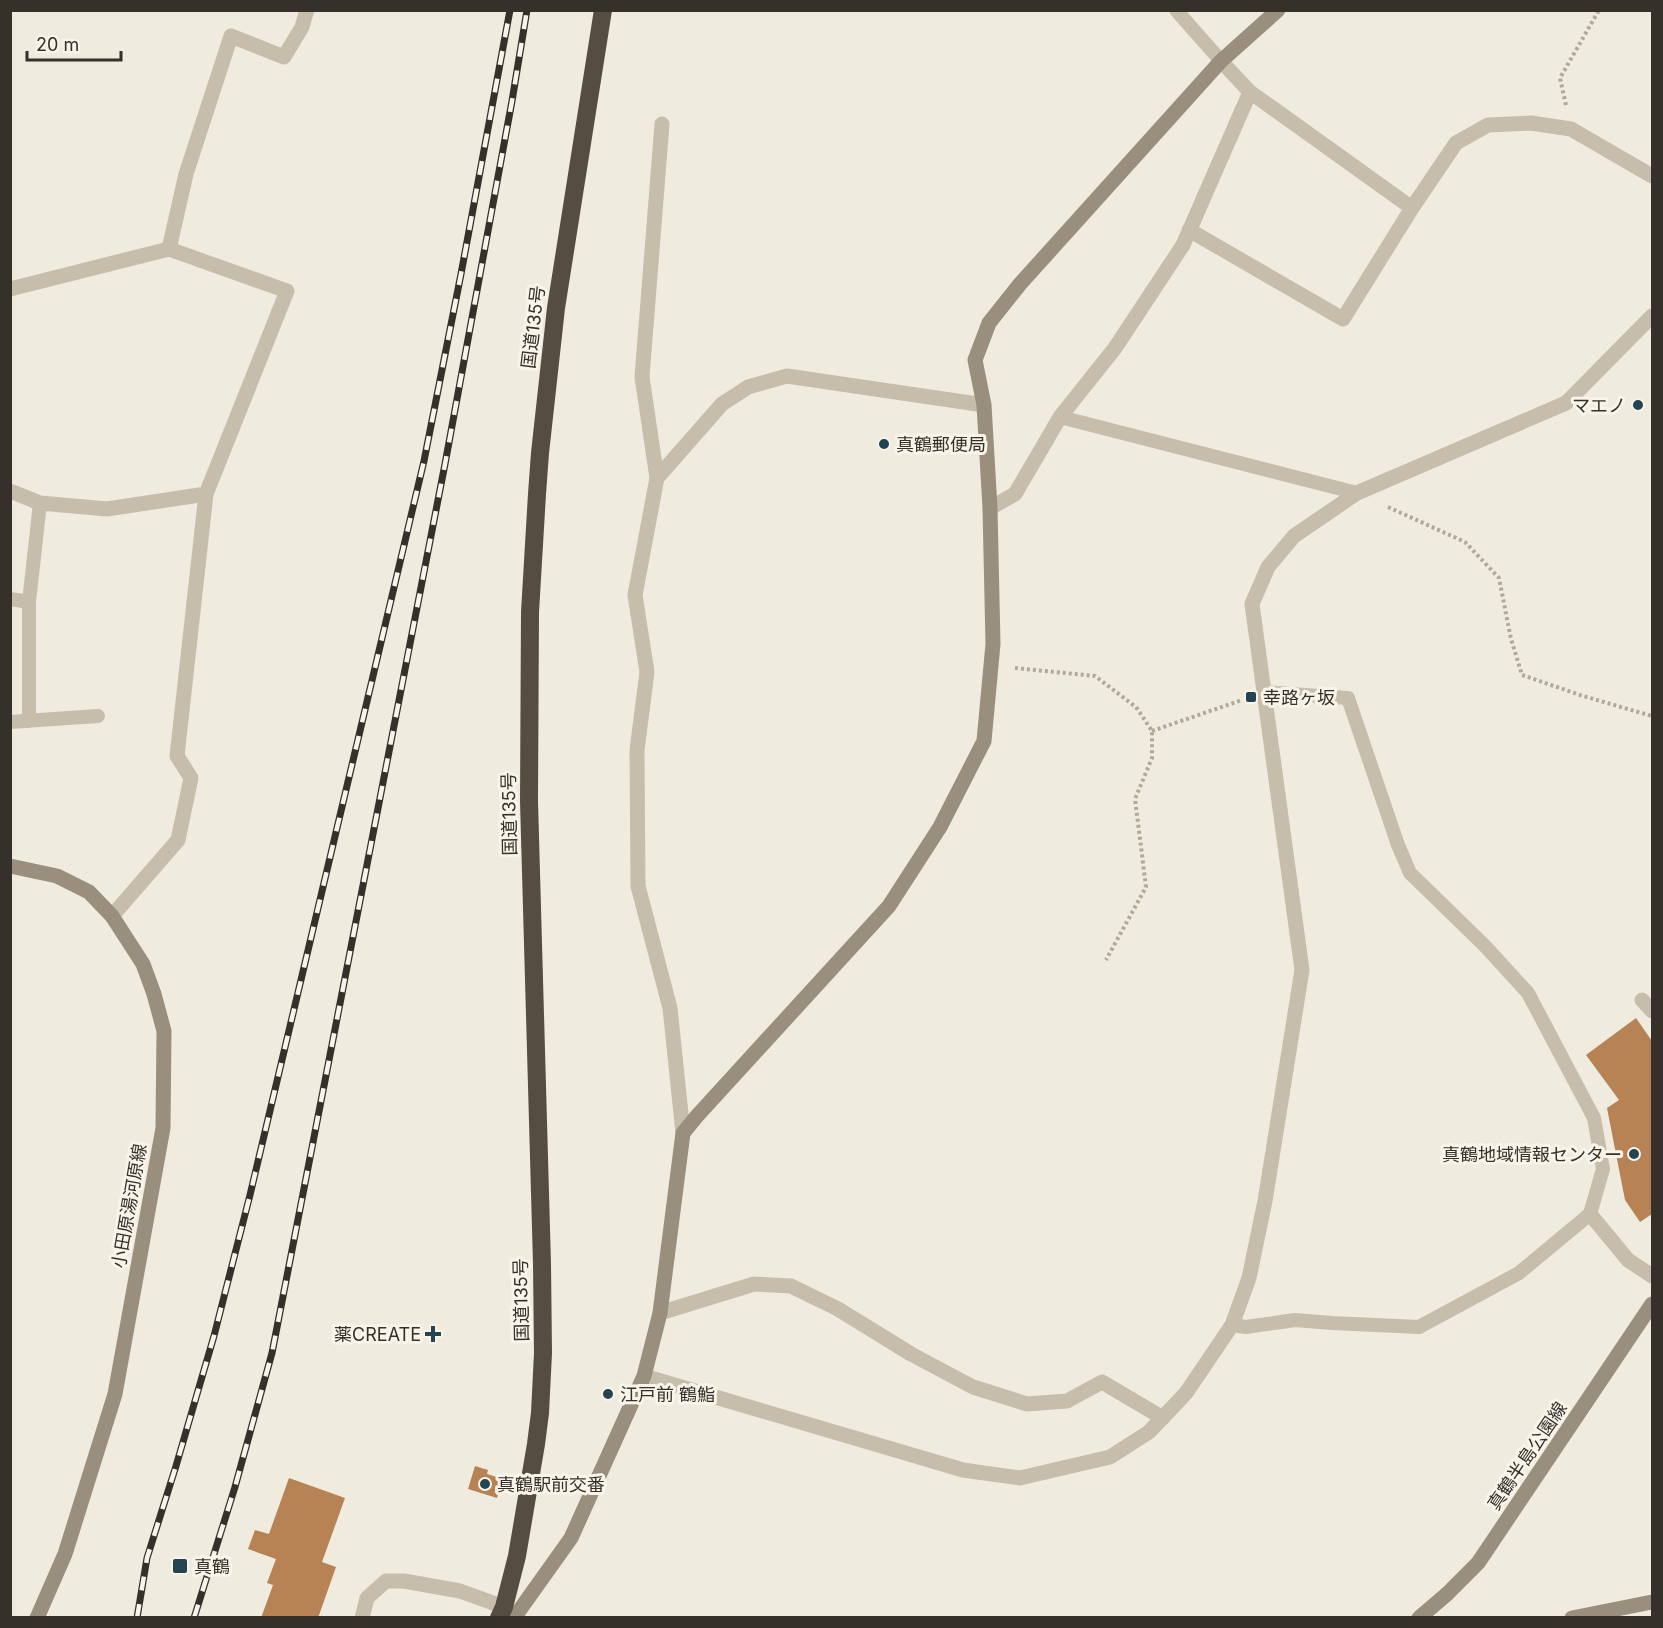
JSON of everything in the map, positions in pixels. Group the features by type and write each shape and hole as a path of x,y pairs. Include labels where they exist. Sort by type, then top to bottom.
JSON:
{"highway":[{"name":"国道135号","path":"506,1614 537,1444 543,1353 529,801 530,612 537,494 556,308 603,10"}],"street":[{"path":"170,249 186,174 231,36 284,57 302,27 307,10"},
{"path":"683,1133 889,906 940,827 984,741 993,644 990,508 984,405 975,360 990,323 1020,284 1221,61 1278,10"},
{"path":"1221,61 1250,92 1412,208"},
{"path":"990,508 1015,494 1060,417 1115,348 1184,245 1250,92"},
{"path":"1189,230 1342,319 1456,143 1488,125 1531,123 1571,129 1653,176"},
{"path":"362,1617 367,1598 386,1581 404,1581 460,1591 506,1614 571,1538 644,1376 660,1313 683,1133 670,1008 638,886 637,750 647,672 635,595 657,478 642,377 662,124"},
{"path":"10,289 170,249 287,291 206,494 177,756 191,778 178,840 112,916"},
{"path":"644,1376 963,1470 1020,1478 1110,1457 1149,1432 1186,1393 1232,1325 1249,1278 1265,1201 1302,970 1252,604 1268,567 1294,536 1357,493 1566,404 1653,316"},
{"path":"657,478 722,404 748,387 787,376 984,405"},
{"path":"10,491 40,503 107,509 206,494"},
{"name":"小田原湯河原線","path":"10,866 57,876 89,892 112,916 143,964 164,1031 164,1128 115,1394 65,1554 37,1617"},
{"path":"1590,1214 1628,1260 1653,1276"},
{"path":"660,1313 754,1284 791,1286 838,1309 911,1354 973,1387 1027,1404 1067,1401 1102,1382 1162,1418"},
{"name":"真鶴半島公園線","path":"1419,1617 1447,1594 1478,1563 1653,1304"},
{"path":"1572,1617 1653,1602"}],"lane":[{"path":"1176,10 1221,61"},
{"path":"1060,417 1357,493"},
{"path":"29,721 29,602 40,503"},
{"path":"10,599 29,602"},
{"path":"1232,1325 1246,1327 1295,1320 1419,1327 1519,1273 1590,1214 1603,1169 1594,1118 1528,993 1485,945 1410,873 1398,845 1348,698 1264,692"},
{"path":"10,722 98,716"}],"path":[{"path":"1571,129 1560,78 1599,10"},
{"path":"1357,493 1465,542 1499,578 1511,639 1522,675 1583,696 1653,716"},
{"path":"991,665 1095,676 1136,707 1152,731 1152,758 1135,799 1146,887 1106,960"},
{"path":"1152,731 1264,692"}],"building":[{"name":"真鶴地域情報センター","path":"1636,1018 1652,1041 1652,1214 1640,1222 1625,1200 1607,1108 1619,1100 1586,1055"},
{"name":"真鶴駅前交番","path":"475,1466 488,1470 487,1474 503,1479 497,1498 468,1489"},
{"path":"289,1478 345,1498 322,1562 336,1567 318,1618 261,1618 273,1585 267,1583 276,1559 248,1549 255,1530 269,1534"}],"railway":[{"path":"137,1618 147,1558 214,1336 250,1195 424,461 510,10"},
{"path":"194,1618 235,1487 272,1353 445,464 527,10"}],"place":[{"name":"マエノ","path":"1638,405"},
{"name":"真鶴郵便局","path":"884,444"},
{"name":"幸路ヶ坂","path":"1251,697"},
{"name":"真鶴地域情報センター","path":"1634,1154"},
{"name":"薬CREATE","path":"433,1334"},
{"name":"江戸前 鶴鮨","path":"608,1394"},
{"name":"真鶴駅前交番","path":"485,1484"},
{"name":"真鶴","path":"180,1566"}]}
